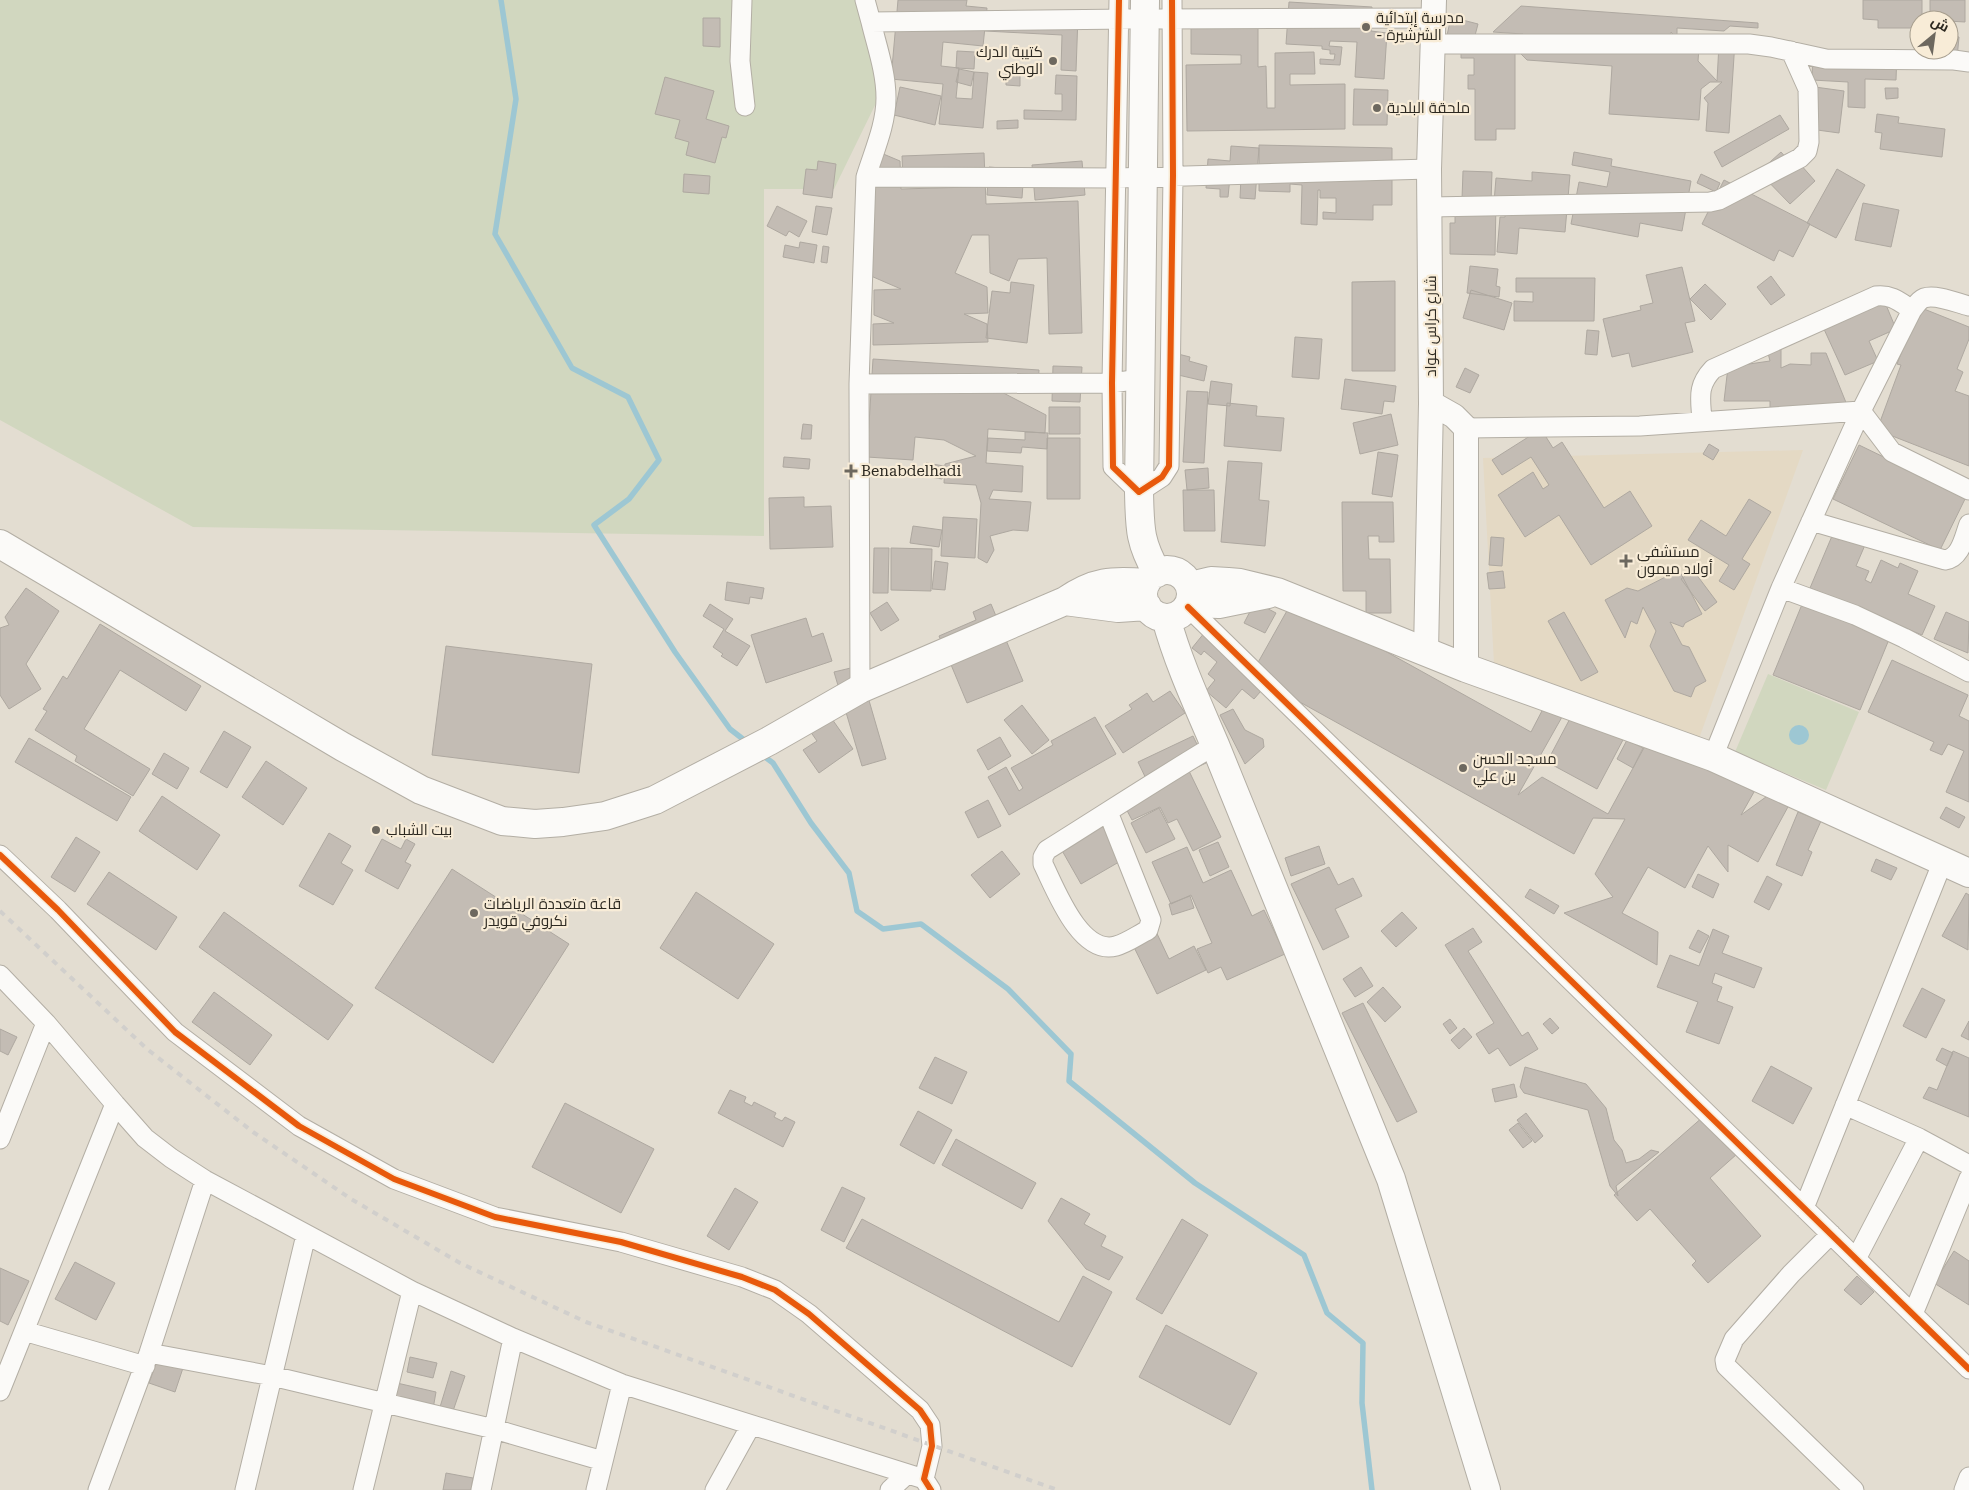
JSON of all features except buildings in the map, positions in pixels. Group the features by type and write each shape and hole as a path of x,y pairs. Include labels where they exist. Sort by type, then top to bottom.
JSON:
{"main road":[{"path":"1145,14 1130,177 1140,379 1140,531 1144,546 1169,597 1174,646 1391,1180 1486,1490"},
{"path":"0,544 343,747 421,790 502,821 535,824 563,822 605,816 655,800 769,741 860,689 1065,601 1085,588 1107,581 1169,597 1220,604 1277,592 1466,668 1713,757 1969,873"}],"street":[{"path":"742,0 740,61 746,106"},
{"path":"860,689 859,384 866,177 883,124 886,99 884,73 865,0"},
{"path":"1119,0 1145,14"},
{"path":"1145,14 1172,0"},
{"path":"871,22 1145,14 1434,9"},
{"name":"شارع كراس عواد","path":"1426,652 1431,403 1429,169 1434,9"},
{"path":"1130,177 1112,383 1113,467 1139,492 1162,477 1168,466 1173,176 1145,14"},
{"path":"1433,44 1749,44 1826,59 1954,60 1969,62"},
{"path":"1430,207 1710,202 1719,200 1800,158 1807,151 1809,142 1808,89 1791,51"},
{"path":"866,177 1130,177 1429,169"},
{"path":"1702,422 1701,386 1704,379 1713,369 1876,296 1891,296 1912,310"},
{"path":"1713,757 1781,588 1861,410 1912,310 1919,301 1926,298 1936,298 1969,306"},
{"path":"859,384 1112,383 1140,379"},
{"path":"1431,403 1454,416 1466,428 1466,668"},
{"path":"1466,428 1640,426 1861,410"},
{"path":"1861,410 1892,452 1969,490"},
{"path":"1811,522 1945,560 1956,556 1969,524"},
{"path":"1781,588 1855,615 1969,672"},
{"path":"1169,597 1969,1369"},
{"path":"1108,812 1151,920 1148,930 1115,946 1104,947 1092,941 1077,928 1042,864 1043,857 1047,850 1136,792 1215,744"},
{"path":"0,855 58,910 175,1032 299,1126 394,1179 495,1217 621,1242 742,1277 775,1290 809,1314 920,1410 930,1425 932,1446 921,1481"},
{"path":"1804,1208 1943,861"},
{"path":"0,975 46,1023 145,1138 170,1158 204,1180 412,1292 513,1338 622,1384 921,1481"},
{"path":"0,1139 46,1023"},
{"path":"0,1391 115,1104"},
{"path":"1844,1105 1919,1138 1969,1165"},
{"path":"1856,1259 1919,1138"},
{"path":"1913,1314 1969,1178"},
{"path":"98,1490 147,1360 204,1180"},
{"path":"1831,1234 1791,1274 1734,1339 1725,1360 1726,1366 1730,1371 1846,1487"},
{"path":"245,1490 306,1235"},
{"path":"363,1490 412,1292"},
{"path":"24,1331 147,1360 272,1376 494,1429 603,1461"},
{"path":"481,1490 513,1338"},
{"path":"596,1490 622,1384"},
{"path":"715,1490 750,1425"},
{"path":"1964,1490 1969,1477"},
{"path":"890,1490 921,1481"}],"shaded area":[{"name":"مستشفى أولاد ميمون","path":"1803,450 1696,747 1494,664 1483,458"}],"green space":[{"path":"0,0 865,0 880,95 834,189 764,189 764,536 193,527 0,420"},
{"path":"1768,674 1859,712 1826,790 1735,752"}],"water":[{"path":"1795,725 1803,725 1809,731 1809,739 1803,745 1795,745 1789,739 1789,731"}],"waterway":[{"path":"501,0 516,99 495,234 572,368 628,397 659,460 629,499 594,525 675,652 730,729 748,743"},
{"path":"761,754 773,763 811,823 849,873 857,911 883,929 921,924 1008,989 1071,1054 1069,1081 1195,1183 1304,1255 1327,1313 1363,1343 1362,1403 1372,1490"}],"railway":[{"path":"0,911 147,1049 253,1132 351,1199 460,1263 586,1322 1058,1490"}],"cycle path":[{"path":"1119,0 1112,383 1113,467 1139,492 1162,477 1169,466 1173,175 1172,0"},
{"path":"1188,607 1969,1369"},
{"path":"0,855 58,910 175,1032 299,1126 394,1179 495,1217 621,1242 742,1277 775,1290 809,1314 920,1410 930,1425 932,1446 924,1479 931,1490"}],"place":[{"name":"مدرسة إبتدائية - الشرشيرة","path":"1366,27"},
{"name":"كتيبة الدرك الوطني","path":"1053,61"},
{"name":"ملحقة البلدية","path":"1377,108"},
{"name":"Benabdelhadi","path":"851,471"},
{"name":"مستشفى أولاد ميمون","path":"1626,561"},
{"name":"مسجد الحسن بن علي","path":"1463,768"},
{"name":"بيت الشباب","path":"376,830"},
{"name":"قاعة متعددة الرياضات نكروفي قويدر","path":"474,913"}]}
